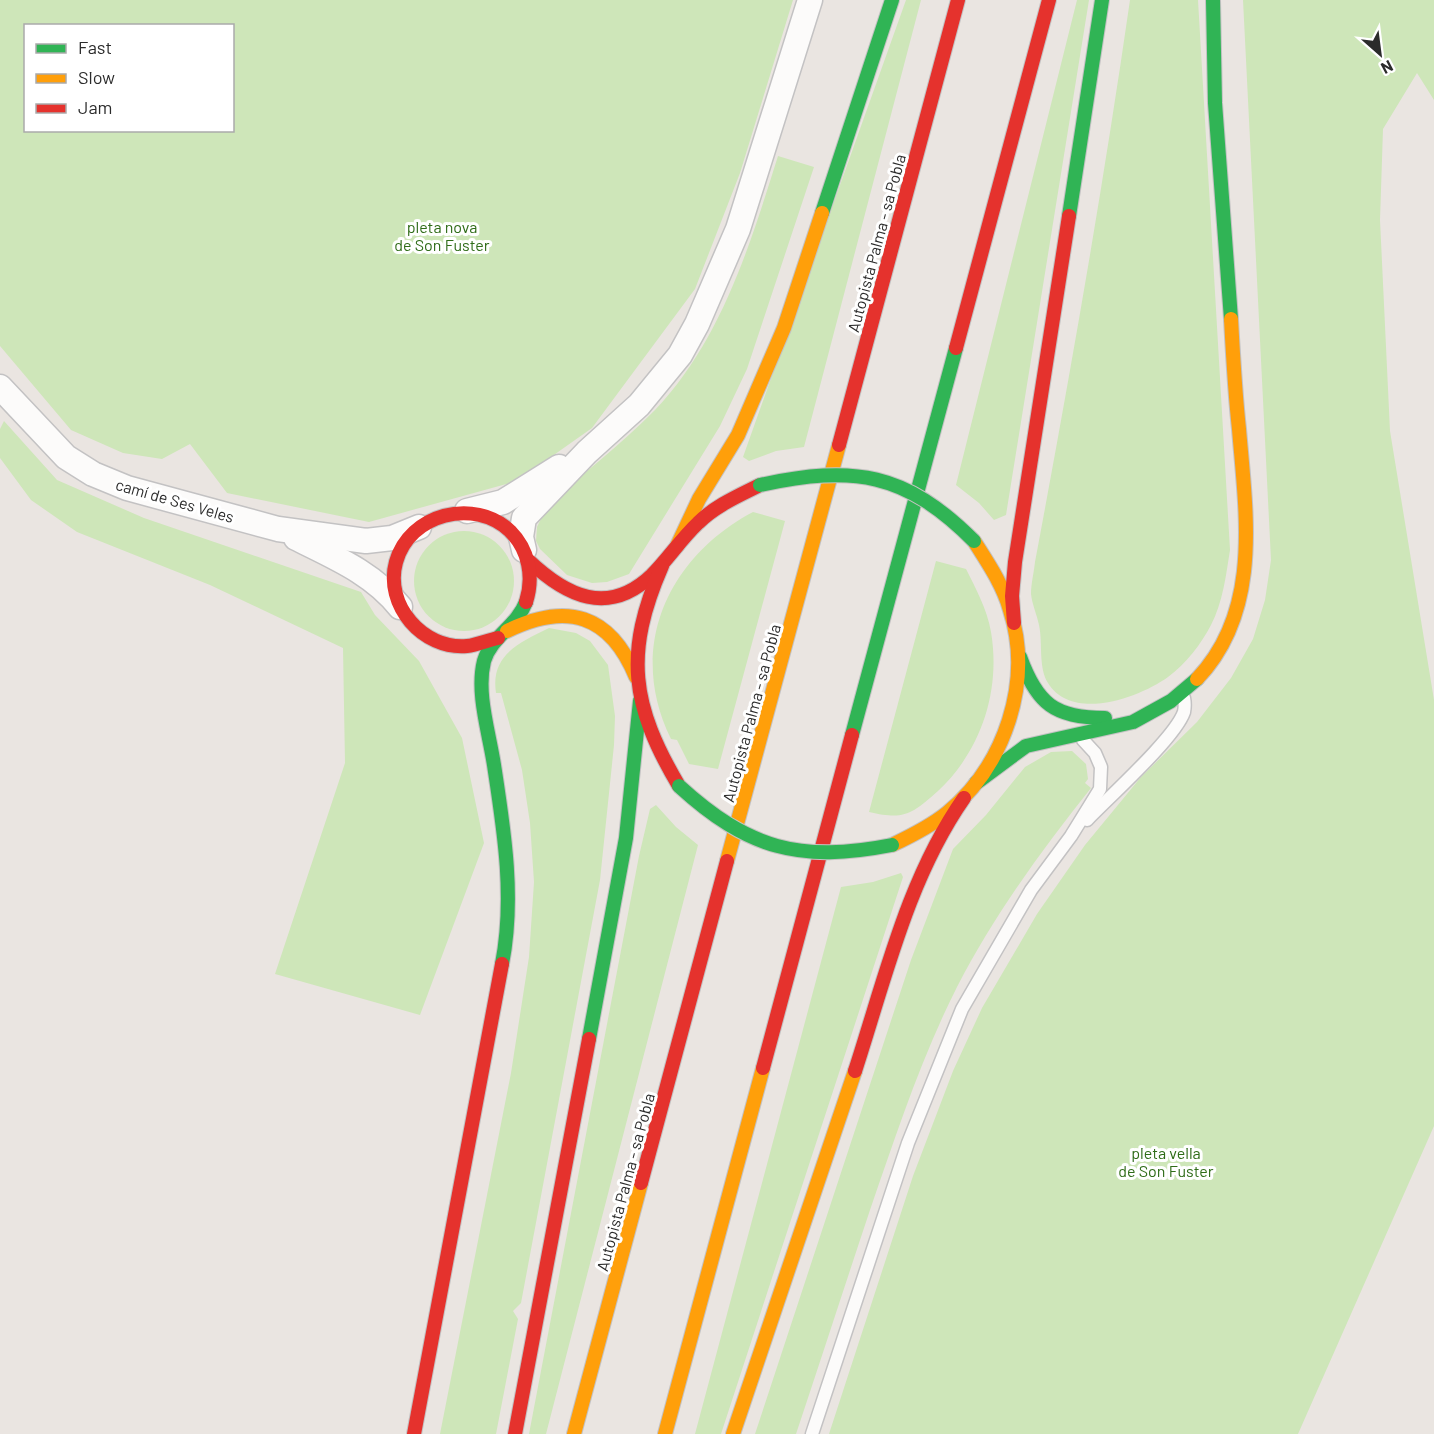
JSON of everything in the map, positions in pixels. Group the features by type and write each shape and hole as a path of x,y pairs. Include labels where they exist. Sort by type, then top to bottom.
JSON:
{"main road":[{"path":"677,546 699,499 738,435 784,328 892,0"},
{"name":"Autopista Palma - sa Pobla","path":"574,1434 958,0"},
{"path":"665,1434 1049,0"},
{"path":"733,1434 920,876 943,828 976,783 1007,730 1018,680 1018,650 1012,596 1015,562 1102,0"},
{"path":"976,783 1025,746 1067,735 1135,723 1176,697 1205,671 1223,642 1238,605 1245,562 1213,0"},
{"path":"449,657 413,627 400,607 394,584 397,561 406,542 421,526 440,515 462,512 483,515 502,524 526,555 558,588 578,597 591,599 615,595 635,588 664,562 699,522 728,501 760,485 813,474 840,474 892,485 940,508 974,541 1000,585 1014,623"},
{"path":"414,1434 504,955 508,890 506,853 501,800 493,760 482,673 489,648 521,614 530,593 526,555"},
{"path":"664,562 652,585 642,619 636,661 640,701 649,733 679,786 721,823 749,838 774,847 831,854 862,852 892,845 920,832 964,798"},
{"path":"432,641 454,648 468,648 502,635 524,621 552,614 565,614 591,621 606,630 624,648 637,681"},
{"path":"1018,650 1034,692 1050,707 1069,715 1107,718 1176,697"},
{"path":"469,698 493,760"},
{"path":"515,1434 626,838 640,701"}],"street":[{"path":"526,555 521,537 524,518 587,452 616,428 661,379 680,355 697,324 738,229 810,0"},
{"name":"camí de Ses Veles","path":"0,387 66,457 93,474 127,488 278,528"},
{"path":"462,512 503,502 587,452"},
{"path":"278,528 366,541 392,538 421,526"},
{"path":"278,528 367,576 387,591 400,607"}],"lane":[{"path":"1071,836 1154,752 1179,720 1185,706 1176,697"},
{"path":"812,1434 908,1143 962,1009 1031,890 1071,836 1100,789 1102,774 1099,760 1090,746 1078,737 1067,735"}],"green space":[{"name":"pleta nova de Son Fuster","path":"0,0 793,0 740,173 695,289 592,428 517,481 369,522 227,493 190,444 162,459 123,453 71,430 0,346"},
{"path":"906,0 921,0 804,447 776,451 749,461 743,457"},
{"path":"1077,0 1089,0 1006,515 994,520 979,503 956,485"},
{"path":"1130,0 1198,0 1230,550 1224,588 1215,616 1203,639 1187,660 1175,672 1156,685 1124,698 1089,704 1059,695 1048,683 1043,670 1040,632 1031,590 1097,211"},
{"name":"pleta vella de Son Fuster","path":"1243,0 1434,0 1434,100 1417,73 1383,129 1380,220 1390,431 1434,700 1434,1126 1298,1434 829,1434 913,1176 953,1071 982,1008 1037,914 1085,845 1141,777 1197,722 1231,678 1253,639 1265,600 1271,560"},
{"path":"778,156 814,167 747,369 720,426 629,574 607,582 592,583 567,575 540,549 536,541 537,527 546,508 655,410 698,354 731,290"},
{"path":"4,421 57,480 144,518 361,592 375,615 419,661 462,738 484,843 420,1015 275,974 345,763 343,648 210,585 77,532 31,500 0,458 0,429"},
{"path":"753,512 785,521 718,769 689,764 677,740 671,739 658,705 653,671 655,639 663,608 678,580 698,554 723,531"},
{"path":"464,531 483,534 500,545 511,562 514,581 511,600 500,617 483,628 464,631 445,628 428,617 417,600 414,581 417,562 428,545 445,534"},
{"path":"936,561 966,569 981,599 991,632 993,654 990,698 976,739 966,758 938,791 906,814 891,815 869,812"},
{"path":"549,628 576,633 590,641 608,665 615,716 614,745 600,880 521,1303 513,1311 518,1319 496,1434 440,1434 511,1073 529,957 534,882 530,823 522,770 501,693 496,693 495,680 498,668 510,651 518,644"},
{"path":"1072,751 1086,764 1088,779 1085,783 1091,788 1002,909 971,960 944,1014 899,1125 796,1434 755,1434 911,960 953,849 986,815 1025,767 1051,752"},
{"path":"656,805 676,827 698,845 546,1434 529,1434 639,856 650,809"},
{"path":"901,873 903,877 721,1434 695,1434 841,887 873,882"}],"traffic: fast":[{"path":"822,213 892,0"},
{"path":"1069,216 1102,0"},
{"path":"1213,0 1215,103 1231,319"},
{"path":"852,735 956,348"},
{"path":"760,485 823,476 851,476 876,480 901,488 925,500 974,541"},
{"path":"502,964 508,914 507,864 481,686 487,653 517,618 526,602"},
{"path":"1020,657 1033,686 1050,705 1073,715 1105,718"},
{"path":"976,783 1026,746 1133,722 1171,701 1197,679"},
{"path":"589,1039 626,838 640,701"},
{"path":"679,786 728,824 752,837 777,846 802,851 830,852 892,845"}],"traffic: slow":[{"path":"677,546 699,499 738,435 784,328 822,213"},
{"path":"1197,679 1218,652 1232,623 1241,592 1245,560 1245,494 1231,319"},
{"path":"727,861 839,445"},
{"path":"892,845 947,813 967,793 985,771 1009,720 1018,665 1016,637 1003,592 995,574 974,541"},
{"path":"507,631 549,617 567,616 584,620 600,627 613,639 636,677"},
{"path":"665,1434 763,1068"},
{"path":"733,1434 855,1071"},
{"path":"574,1434 641,1183"}],"traffic: jam":[{"path":"839,445 958,0"},
{"path":"956,348 1049,0"},
{"path":"1014,623 1012,596 1015,562 1069,216"},
{"path":"528,560 542,573 572,592 588,597 603,598 619,595 636,588 652,575 686,536 712,511 760,485"},
{"path":"498,638 467,646 451,645 436,641 422,633 410,622 396,594 394,578 396,562 403,545 414,532 428,522 444,516 462,513 479,515 495,521 510,531 526,555 530,583 526,602"},
{"path":"662,566 642,626 638,652 638,678 651,730 679,786"},
{"path":"763,1068 852,735"},
{"path":"855,1071 888,965 913,895 944,829 964,798"},
{"path":"641,1183 727,861"},
{"path":"414,1434 502,964"},
{"path":"515,1434 589,1039"}]}
